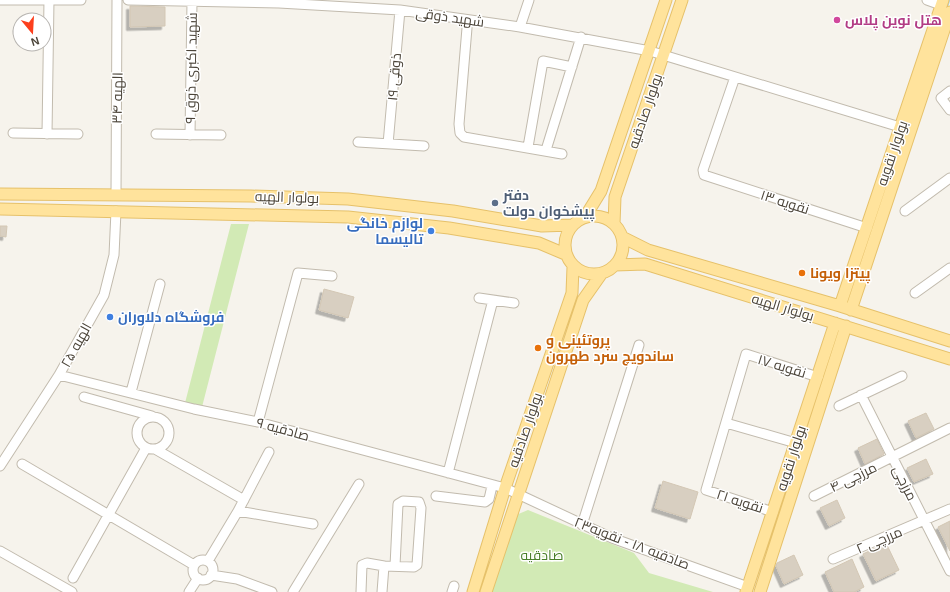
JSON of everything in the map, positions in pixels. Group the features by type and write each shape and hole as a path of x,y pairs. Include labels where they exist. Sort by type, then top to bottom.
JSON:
{"main road":[{"name":"بولوار صادقیه","path":"585,217 601,191 650,51 666,0"},
{"name":"بولوار صادقیه","path":"614,224 615,197 682,0"},
{"name":"بولوار نقویه","path":"846,308 867,228 942,2"},
{"name":"بولوار نقویه","path":"846,308 950,12"},
{"path":"601,191 602,197 605,200 610,201 615,197"},
{"name":"بولوار الهیه","path":"0,194 251,196 348,199 453,212 542,226 572,225"},
{"path":"116,195 116,211"},
{"name":"بولوار الهیه","path":"0,209 348,217 449,228 516,239 539,243 565,254"},
{"path":"585,217 600,217 614,224 622,237 622,252 615,265 602,273 587,274 573,267 565,254 565,239 572,225 585,217"},
{"name":"بولوار الهیه","path":"622,237 648,250 846,308 950,341"},
{"name":"بولوار الهیه","path":"615,265 645,264 950,359"},
{"name":"بولوار صادقیه","path":"473,592 505,488 572,293 573,267"},
{"name":"بولوار صادقیه","path":"486,592 583,300 602,273"},
{"name":"بولوار نقویه","path":"747,589 835,323"},
{"name":"بولوار نقویه","path":"762,591 846,326"}],"street":[{"path":"0,0 81,0"},
{"path":"46,134 49,0"},
{"name":"الهیه ۳۴","path":"116,195 117,0"},
{"name":"شهید ذوقی","path":"128,0 192,2 279,1 400,10 581,37 650,51 900,127"},
{"path":"520,27 529,0"},
{"path":"927,0 942,2"},
{"name":"شهید اکبری ذوق ۹","path":"190,135 192,2"},
{"name":"ذوقی ۱۹","path":"388,144 400,10"},
{"path":"468,28 459,124 460,133 464,137 546,150 562,154"},
{"path":"546,150 581,37"},
{"path":"528,147 544,61 572,67"},
{"name":"نقویه ۱۳","path":"735,77 703,170 704,175 867,228"},
{"path":"950,91 941,98 950,110"},
{"path":"13,133 78,134"},
{"path":"156,134 221,135"},
{"path":"358,142 424,146"},
{"path":"906,211 950,178"},
{"name":"الهیه ۲۵","path":"0,466 60,375 104,294 114,255 116,211"},
{"path":"915,293 950,268"},
{"path":"258,422 298,273 332,276"},
{"path":"131,392 160,284"},
{"path":"479,298 514,303"},
{"path":"448,473 493,300"},
{"path":"582,525 639,345"},
{"name":"نقویه ۱۷","path":"726,423 746,354 818,377"},
{"name":"صادقیه ۹","path":"60,375 190,408 258,422 492,486 505,488"},
{"path":"839,406 902,376"},
{"name":"مرزچی","path":"861,395 950,571"},
{"path":"72,578 108,513 151,449 163,446 168,440 170,431 167,423 160,417 84,398"},
{"path":"152,416 144,419 138,426 137,434 140,442 244,500"},
{"path":"726,423 796,443"},
{"name":"نقویه ۲۱","path":"726,423 706,490 773,512"},
{"name":"مرزچی ۴","path":"814,496 950,428"},
{"path":"208,561 238,511 269,452"},
{"path":"22,464 108,513 194,565"},
{"path":"293,592 359,484"},
{"path":"436,496 485,502 489,498 492,486"},
{"name":"صادقیه ۱۸ - نقویه۲۳","path":"505,488 612,538 747,589"},
{"path":"361,592 362,566 367,563 384,566 414,567 417,565 421,508 419,502 403,501 398,504 395,566"},
{"name":"مرزچی ۲","path":"833,559 950,509"},
{"path":"238,511 313,524"},
{"path":"0,551 72,592"},
{"path":"211,575 212,567 208,561 200,560 194,565 193,572 198,578 205,579 211,575 237,579 272,592"},
{"path":"382,592 384,566"},
{"path":"189,592 198,578"}],"green space":[{"path":"231,224 249,224 202,407 185,403"},
{"name":"صادقیه","path":"528,510 634,553 649,573 713,592 491,592 516,515"}],"building":[{"path":"130,6 165,7 165,26 130,27"},
{"path":"0,226 7,226 6,237 0,236"},
{"path":"324,289 354,297 348,318 319,310"},
{"path":"926,413 934,429 916,438 908,421"},
{"path":"877,439 884,454 865,464 858,448"},
{"path":"926,459 933,474 914,482 907,468"},
{"path":"663,481 698,492 690,519 655,508"},
{"path":"837,500 845,518 829,526 820,508"},
{"path":"950,521 950,551 938,527"},
{"path":"886,543 899,570 876,581 863,554"},
{"path":"794,555 803,575 784,584 776,566 777,563"},
{"path":"852,559 864,587 854,592 834,592 825,572"}],"waterway":[{"path":"946,10 949,0"}],"place":[{"name":"هتل نوین پلاس","path":"837,20"},
{"name":"دفتر پیشخوان دولت","path":"495,203"},
{"name":"لوازم خانگی تالیسما","path":"431,231"},
{"name":"پیتزا ویونا","path":"802,273"},
{"name":"فروشگاه دلاوران","path":"110,317"},
{"name":"پروتئینی و ساندویچ سرد طهرون","path":"538,348"}]}
